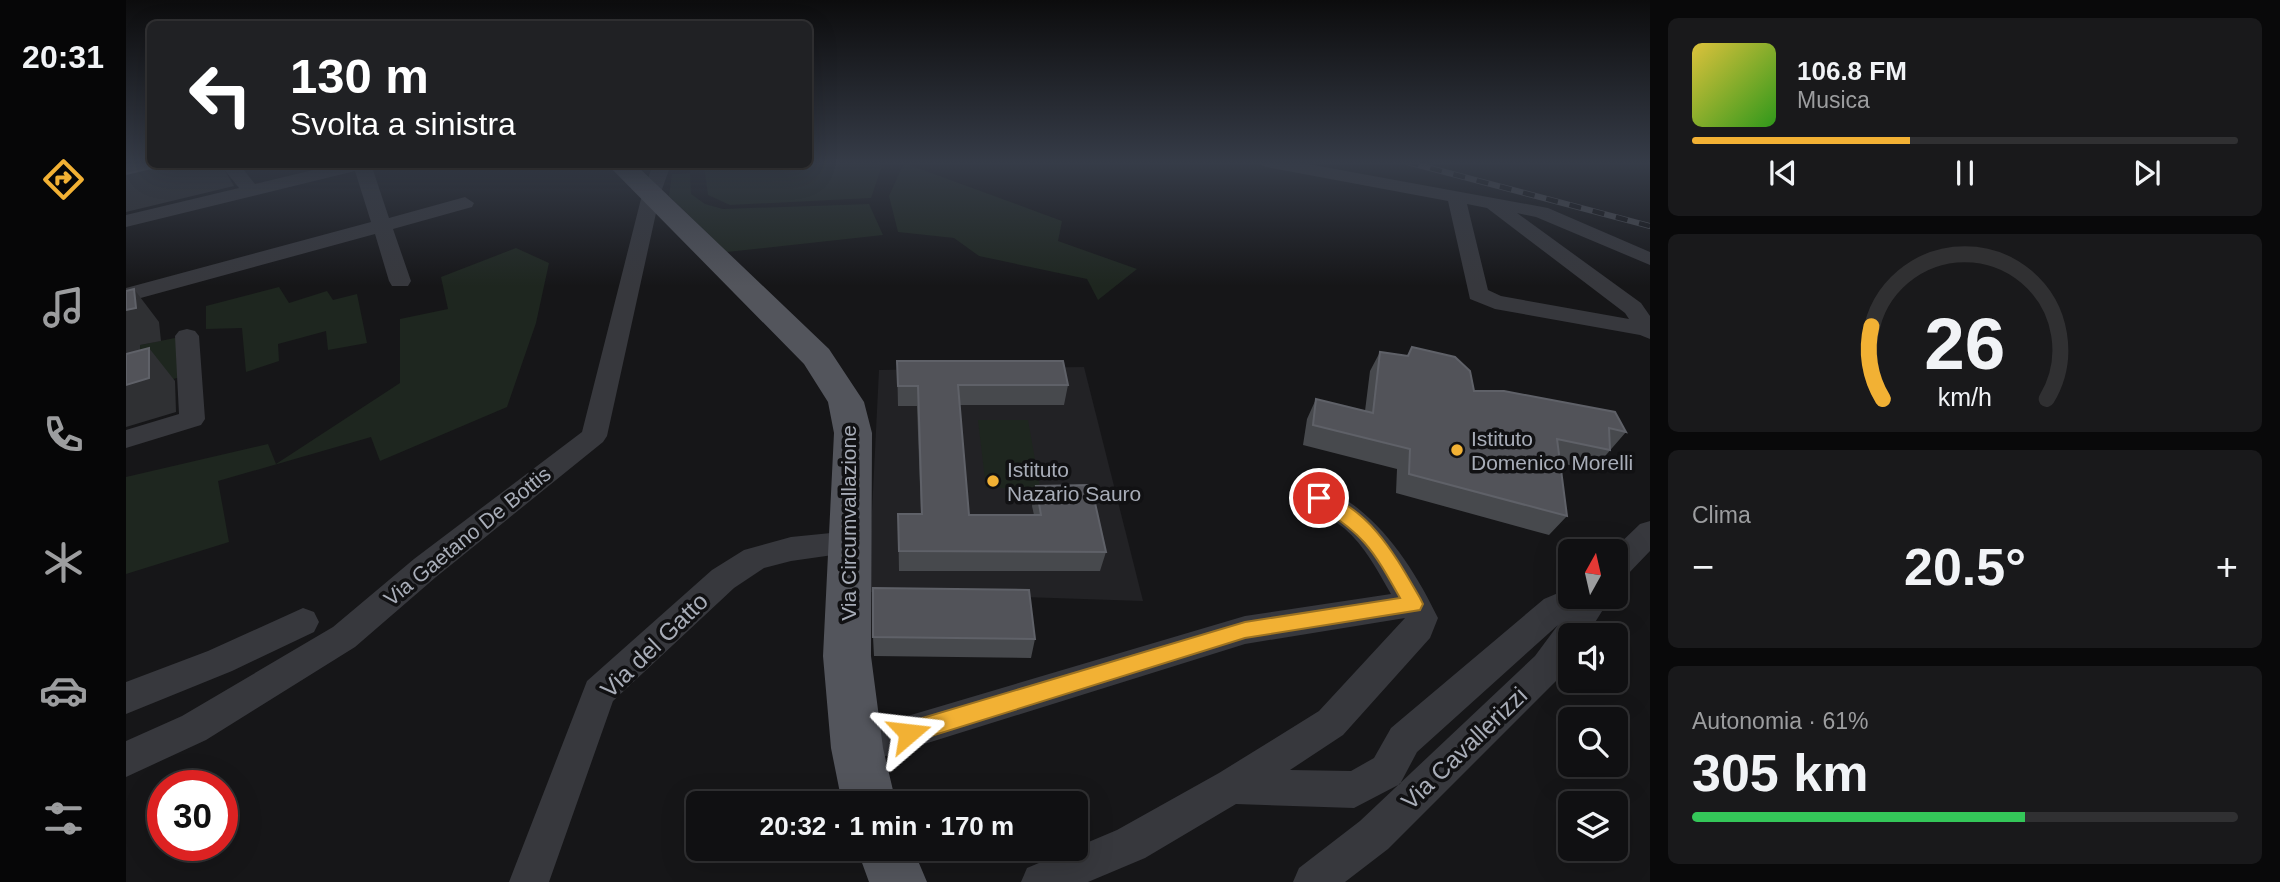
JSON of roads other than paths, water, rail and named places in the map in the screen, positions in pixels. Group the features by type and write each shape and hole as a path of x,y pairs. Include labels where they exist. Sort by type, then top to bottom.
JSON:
{"main road":[{"name":"Via Circumvallazione","path":"677,203 817,357 832,376 846,402 853,433 847,656 864,791"},
{"path":"890,861 898,882"}],"street":[{"path":"126,221 200,203"},
{"path":"375,203 400,281"},
{"path":"126,295 464,203"},
{"name":"Via Gaetano De Bottis","path":"126,759 194,728 344,637 425,568 594,436 650,203"},
{"path":"1458,203 1478,294 1495,302 1648,330"},
{"path":"1491,203 1633,308 1648,330"},
{"path":"1498,203 1541,212 1650,259"},
{"path":"126,439 192,419 187,336"},
{"path":"1041,882 1132,844 1233,786 1331,723 1419,628 1422,618 1380,546 1353,519 1319,498"},
{"path":"1628,554 1650,532"},
{"name":"Via del Gatto","path":"529,882 599,692 723,579 755,558 791,549 851,543"},
{"path":"857,748 1245,630 1413,604"},
{"path":"1233,786 1354,790 1387,771 1404,740 1558,607"},
{"name":"Via Cavallerizzi","path":"1313,882 1374,835 1547,667 1587,609"},
{"path":"126,698 220,661 303,622"}],"railway":[{"path":"1563,203 1650,226"}],"place":[{"name":"Istituto Domenico Morelli","path":"1457,450"},
{"name":"Istituto Nazario Sauro","path":"993,481"}]}
